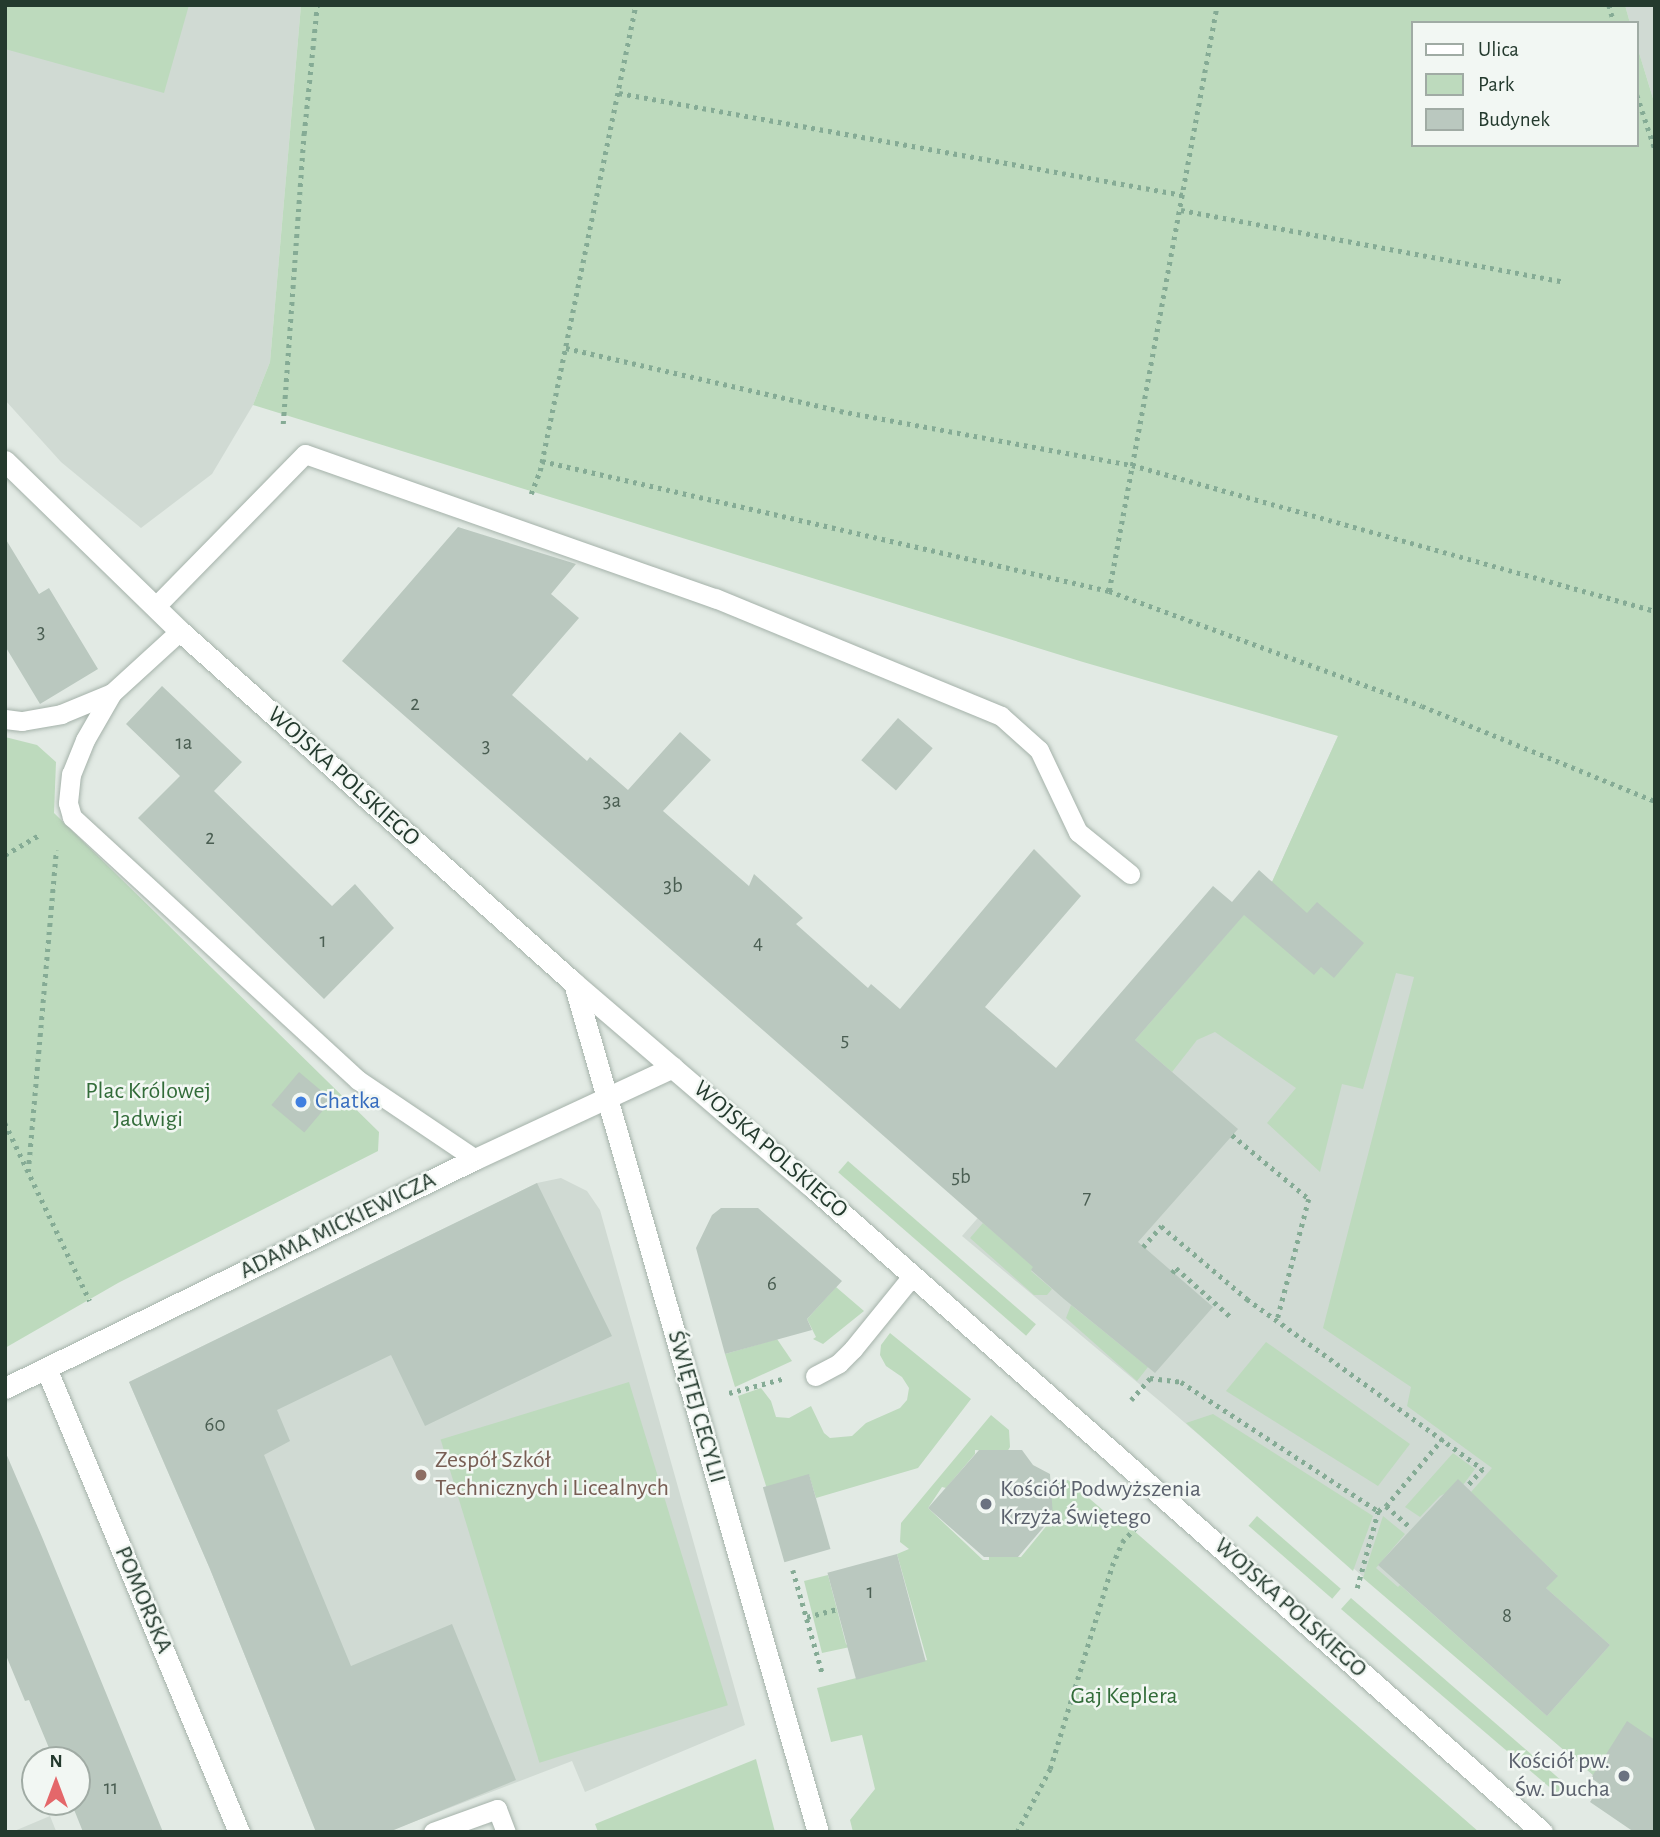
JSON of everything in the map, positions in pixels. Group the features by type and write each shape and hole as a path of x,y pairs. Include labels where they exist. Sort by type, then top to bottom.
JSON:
{"street":[{"name":"WOJSKA POLSKIEGO","path":"5,461 180,631 574,983 913,1275 1542,1832"},
{"name":"ŚWIĘTEJ CECYLII","path":"574,983 818,1832"},
{"name":"ADAMA MICKIEWICZA","path":"5,1388 475,1159 673,1067"},
{"name":"POMORSKA","path":"46,1368 239,1832"}],"lane":[{"path":"155,607 305,454 715,598 1001,716 1039,750 1078,832 1130,874"},
{"path":"180,631 112,693 85,740 71,774 68,803 72,817 358,1080 475,1159"},
{"path":"5,719 22,721 61,714 112,693"},
{"path":"815,1376 839,1363 853,1349 913,1275"},
{"path":"433,1832 497,1809 506,1832"}],"path":[{"path":"305,454 283,433 304,134 317,5"},
{"path":"518,528 542,461 636,5"},
{"path":"1109,591 1217,5"},
{"path":"619,93 1183,195"},
{"path":"1639,101 1655,149"},
{"path":"1181,210 1561,281"},
{"path":"566,348 840,411 1132,465 1655,611"},
{"path":"542,461 1109,591 1422,706 1655,801"},
{"path":"28,1172 57,839"},
{"path":"5,1123 90,1301"},
{"path":"1232,1135 1309,1199 1277,1321"},
{"path":"1143,1247 1161,1226 1277,1321 1483,1469 1466,1488"},
{"path":"1172,1273 1176,1268 1232,1318"},
{"path":"725,1394 765,1382 815,1376"},
{"path":"1131,1400 1150,1378 1181,1382 1378,1511"},
{"path":"1357,1588 1378,1511 1386,1506 1443,1438"},
{"path":"1386,1506 1411,1528"},
{"path":"1017,1832 1050,1769 1112,1566 1122,1542 1138,1525"},
{"path":"793,1570 822,1672"},
{"path":"807,1617 837,1609"}],"shaded area":[{"path":"5,5 301,5 270,362 253,405 212,474 141,528 61,462 5,400"},
{"path":"1625,5 1655,5 1655,105 1639,53 1639,21 1629,21"},
{"path":"1338,736 1655,1566 1593,1775 1162,1403 962,1236 1272,882"},
{"name":"Zespół Szkół Technicznych i Licealnych","path":"561,1178 587,1191 600,1210 745,1725 585,1792 572,1761 387,1832 316,1832 210,1569 129,1382 537,1183"},
{"path":"50,1816 56,1831 12,1832"}],"green space":[{"path":"5,5 189,5 164,93 5,49"},
{"path":"301,5 1625,5 1629,21 1412,21 1412,147 1639,147 1639,53 1655,105 1655,1740 1593,1775 1363,1578 1383,1516 1405,1534 1376,1568 1398,1587 1400,1585 1547,1716 1610,1645 1546,1588 1557,1575 1471,1492 1492,1468 1407,1406 1411,1387 1323,1328 1414,977 1396,973 1363,1089 1342,1084 1320,1172 1267,1123 1296,1088 1215,1032 1197,1040 1172,1072 1135,1040 1272,882 1338,736 1083,662 253,405 270,362"},
{"name":"Plac Królowej Jadwigi","path":"5,737 37,745 56,762 54,813 379,1132 378,1151 118,1283 5,1348"},
{"path":"848,1161 1036,1324 1026,1336 838,1172"},
{"path":"983,1223 1034,1267 1031,1271 1052,1289 1047,1295 1034,1295 970,1238"},
{"path":"836,1287 864,1311 823,1344 813,1339 816,1337 807,1319"},
{"path":"1071,1305 1148,1367 1137,1381 1066,1318"},
{"path":"890,1333 971,1399 918,1468 816,1498 809,1475 767,1489 738,1396 761,1388 771,1401 776,1417 789,1418 811,1406 824,1433 830,1438 852,1436 866,1423 900,1408 907,1400 909,1388 902,1377 886,1366 880,1355 881,1345"},
{"path":"777,1339 792,1361 735,1387 725,1354"},
{"path":"1266,1342 1410,1444 1378,1486 1226,1391"},
{"path":"629,1382 728,1705 539,1763 441,1440"},
{"path":"1213,1414 1373,1516 1353,1571 1186,1423"},
{"name":"Gaj Keplera","path":"991,1415 1009,1430 1010,1447 1007,1452 975,1450 975,1454 946,1488 942,1487 928,1508 983,1560 989,1560 989,1555 1014,1554 1015,1557 1021,1557 1053,1518 1048,1487 1052,1487 1051,1483 1068,1480 1105,1512 1102,1517 1117,1516 1479,1832 853,1832 850,1820 875,1789 862,1735 831,1742 817,1688 927,1660 897,1554 909,1549 900,1542 901,1523"},
{"path":"1453,1453 1475,1469 1463,1485 1440,1496 1420,1517 1405,1507"},
{"path":"1257,1516 1341,1589 1332,1599 1248,1526"},
{"path":"828,1575 846,1644 850,1647 822,1653 804,1581"},
{"path":"1351,1598 1570,1788 1561,1797 1341,1609"},
{"path":"756,1759 775,1832 598,1832 595,1824"}],"building":[{"path":"458,527 576,564 551,594 579,618 512,695 587,761 590,757 628,790 680,732 711,760 663,811 749,886 754,874 803,918 796,924 868,988 871,984 900,1009 1034,849 1081,896 985,1007 1056,1068 1213,886 1232,902 1259,870 1307,913 1317,902 1364,943 1334,978 1321,967 1314,975 1244,915 1135,1040 1238,1129 1138,1242 1213,1307 1155,1373 1064,1299 1031,1270 1033,1267 342,661"},
{"path":"5,538 39,594 49,588 98,669 40,704 5,646"},
{"path":"162,686 242,762 214,791 332,906 355,884 394,928 324,999 138,818 180,776 126,724"},
{"path":"898,718 933,748 896,790 861,760"},
{"name":"Chatka","path":"299,1072 332,1100 304,1133 271,1105"},
{"path":"537,1183 612,1336 425,1426 391,1355 277,1410 290,1441 264,1455 351,1666 452,1624 516,1780 389,1832 316,1832 210,1569 129,1382"},
{"path":"721,1208 758,1208 842,1281 807,1319 812,1330 725,1354 696,1248 712,1215"},
{"name":"Kościół Podwyższenia Krzyża Świętego","path":"979,1450 1022,1450 1033,1465 1050,1474 1053,1516 1018,1557 984,1557 928,1508"},
{"path":"5,1451 163,1832 83,1832 77,1816 91,1816 91,1746 48,1746 5,1653"},
{"path":"809,1474 830,1549 784,1562 763,1487"},
{"path":"1458,1479 1558,1576 1546,1588 1610,1645 1547,1716 1378,1565"},
{"path":"897,1554 926,1661 856,1680 827,1573"},
{"name":"Kościół pw. Św. Ducha","path":"1627,1721 1655,1740 1655,1832 1634,1832 1590,1802 1601,1785 1591,1778"}],"place":[{"name":"Chatka","path":"301,1102"},
{"name":"Zespół Szkół Technicznych i Licealnych","path":"421,1475"},
{"name":"Kościół Podwyższenia Krzyża Świętego","path":"986,1504"},
{"name":"Kościół pw. Św. Ducha","path":"1624,1776"}]}
